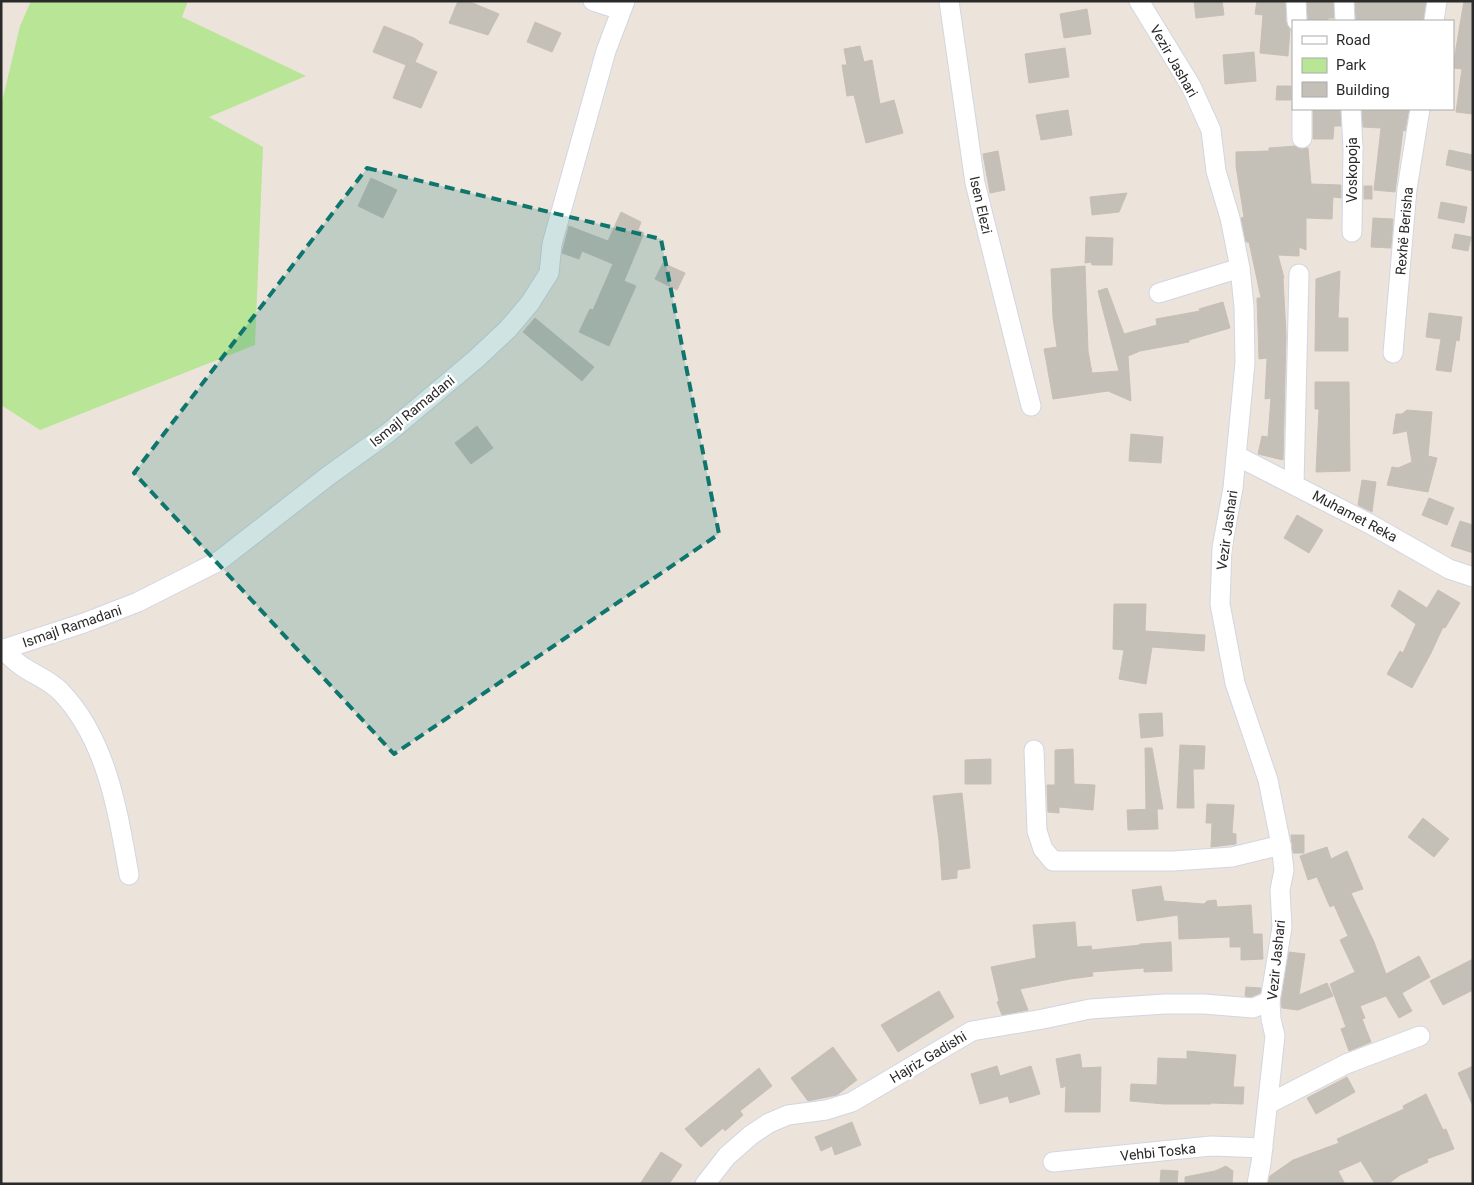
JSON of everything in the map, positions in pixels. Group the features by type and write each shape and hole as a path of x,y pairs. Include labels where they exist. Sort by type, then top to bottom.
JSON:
{"street":[{"path":"593,1 623,6"},
{"name":"Isen Elezi","path":"950,1 975,183 1031,406"},
{"name":"Vezir Jashari","path":"1139,1 1192,86 1211,130 1216,171 1230,218 1240,268 1244,308 1245,363 1237,456 1222,548 1220,604 1235,683 1268,780 1284,870 1280,890 1282,927 1270,1001 1271,1019 1275,1036 1263,1148 1256,1184"},
{"path":"1296,1 1297,20"},
{"path":"1344,1 1345,20"},
{"path":"1434,20 1437,1"},
{"name":"Ismajl Ramadani","path":"2,649 84,624 138,602 219,561 328,476 388,433 476,359 508,329 530,303 549,273 552,244 606,51 623,6"},
{"path":"1302,110 1302,138"},
{"name":"Voskopoja","path":"1350,110 1353,148 1352,232"},
{"name":"Rexhë Berisha","path":"1392,353 1407,189 1420,110"},
{"path":"1159,293 1240,268"},
{"path":"1294,484 1299,274"},
{"name":"Muhamet Reka","path":"1237,456 1294,484 1449,569 1473,577"},
{"name":"Ismajl Ramadani","path":"2,649 21,665 59,690 76,709 92,738 108,775 120,823 129,875"},
{"path":"1034,750 1037,831 1043,849 1053,861 1173,861 1232,857 1281,845"},
{"name":"Hajriz Gadishi","path":"705,1184 727,1156 751,1135 769,1123 788,1115 826,1110 852,1102 972,1031 1090,1009 1194,1004 1252,1008 1270,1001"},
{"path":"1268,1104 1346,1064 1420,1036"},
{"name":"Vehbi Toska","path":"1053,1162 1211,1146 1263,1148"}],"highlighted area":[{"path":"367,168 661,239 719,534 394,754 134,473"}],"green space":[{"path":"31,1 188,1 182,17 306,76 209,117 263,147 255,345 40,430 1,405 1,106 20,26"}],"building":[{"path":"458,1 468,1 499,14 488,35 449,23"},
{"path":"1194,1 1222,1 1224,15 1196,18"},
{"path":"1257,1 1285,2 1286,22 1290,29 1288,56 1260,53 1263,15 1255,14"},
{"path":"1307,1 1333,1 1334,18 1328,18 1328,20 1308,20"},
{"path":"1355,1 1426,1 1423,20 1356,20"},
{"path":"1464,1 1473,1 1473,114 1456,112 1462,69 1454,68"},
{"path":"1087,9 1091,34 1064,38 1060,14"},
{"path":"535,22 561,33 552,52 527,42"},
{"path":"384,26 414,38 423,44 415,62 437,72 421,108 393,98 406,65 373,52"},
{"path":"860,46 864,62 872,60 880,104 894,100 903,133 866,143 854,95 847,96 842,65 847,65 844,49"},
{"path":"1065,48 1069,77 1029,83 1025,54"},
{"path":"1254,52 1256,81 1225,84 1223,55"},
{"path":"1277,86 1291,86 1291,100 1276,100"},
{"path":"1068,110 1072,135 1041,140 1036,115"},
{"path":"1313,110 1340,110 1341,126 1334,126 1333,139 1313,139"},
{"path":"1362,110 1409,110 1405,131 1403,130 1395,192 1374,190 1381,128 1363,127"},
{"path":"1295,146 1302,149 1308,148 1311,184 1341,185 1341,198 1333,197 1332,219 1306,218 1306,250 1299,247 1299,256 1278,255 1284,278 1286,335 1283,460 1258,454 1262,436 1268,437 1271,398 1265,399 1267,358 1259,359 1257,298 1261,298 1249,242 1246,242 1241,218 1244,217 1236,166 1236,152 1269,151 1269,148"},
{"path":"1449,150 1473,155 1473,171 1446,165"},
{"path":"998,151 1005,190 990,193 983,154"},
{"path":"371,178 397,190 383,218 358,206"},
{"path":"1364,186 1372,186 1372,199 1364,199"},
{"path":"1127,193 1119,212 1092,215 1090,197"},
{"path":"1441,202 1467,207 1464,223 1438,218"},
{"path":"621,212 641,222 638,230 644,233 624,281 636,286 609,346 579,332 590,309 593,310 613,264 582,251 579,259 562,253 569,226 608,241"},
{"path":"1373,218 1393,219 1391,248 1371,247"},
{"path":"1455,234 1471,237 1468,251 1452,248"},
{"path":"1086,237 1113,238 1112,265 1085,263"},
{"path":"663,263 685,273 677,290 655,279"},
{"path":"1085,266 1088,351 1092,373 1119,371 1098,291 1107,288 1124,334 1157,325 1156,319 1200,311 1199,309 1223,302 1230,328 1189,340 1189,342 1140,351 1128,356 1131,401 1108,391 1053,399 1044,349 1057,347 1053,318 1051,269"},
{"path":"1340,271 1338,318 1348,318 1348,351 1315,351 1316,279"},
{"path":"1429,313 1462,317 1459,341 1456,340 1451,372 1436,370 1441,339 1426,337"},
{"path":"535,318 594,367 582,381 523,332"},
{"path":"1315,382 1349,382 1350,471 1316,472 1319,409 1315,409"},
{"path":"1407,410 1432,412 1428,456 1437,458 1428,492 1387,485 1392,467 1398,468 1412,462 1407,431 1393,434 1396,414 1402,414"},
{"path":"477,426 493,448 471,464 455,443"},
{"path":"1131,434 1163,437 1161,463 1129,461"},
{"path":"1362,480 1376,482 1372,512 1358,505"},
{"path":"1429,498 1454,508 1447,525 1422,515"},
{"path":"1297,515 1323,530 1309,553 1284,538"},
{"path":"1460,521 1473,525 1473,553 1451,546"},
{"path":"1399,590 1427,608 1438,590 1460,603 1445,628 1443,627 1412,688 1387,674 1400,651 1403,653 1416,624 1391,606"},
{"path":"1114,604 1146,604 1145,631 1205,635 1204,651 1152,647 1146,684 1119,679 1124,650 1113,649"},
{"path":"1162,713 1163,736 1141,738 1139,714"},
{"path":"1180,745 1205,746 1204,769 1193,769 1194,808 1177,808"},
{"path":"1145,748 1152,748 1163,809 1157,809 1158,829 1128,830 1127,810 1155,809 1146,809"},
{"path":"1073,749 1074,784 1095,785 1093,810 1059,807 1059,813 1048,812 1047,785 1055,785 1055,750"},
{"path":"991,759 991,784 965,784 965,760"},
{"path":"962,793 970,868 957,870 957,878 942,880 933,796"},
{"path":"1207,804 1234,805 1232,833 1236,834 1236,844 1211,847 1212,823 1206,823"},
{"path":"1423,818 1449,839 1434,857 1408,837"},
{"path":"1291,835 1304,835 1304,853 1293,853"},
{"path":"1327,847 1331,859 1347,851 1363,889 1351,893 1374,942 1386,974 1419,956 1430,977 1402,993 1412,1011 1399,1018 1386,996 1360,1006 1365,1018 1362,1019 1371,1042 1349,1051 1341,1029 1346,1027 1330,984 1355,972 1340,940 1348,936 1334,905 1330,907 1317,877 1308,880 1300,856"},
{"path":"1161,886 1164,901 1204,904 1207,901 1216,900 1217,907 1251,905 1253,934 1262,934 1263,959 1241,960 1241,947 1230,947 1230,937 1179,939 1178,915 1137,921 1132,890"},
{"path":"1075,922 1077,947 1091,946 1092,950 1171,942 1172,971 1144,972 1144,968 1092,972 1093,976 1020,989 1028,1010 1002,1015 997,1002 999,1001 991,967 1036,958 1033,925"},
{"path":"1289,952 1305,954 1299,995 1327,983 1333,996 1298,1010 1282,1008 1281,1002"},
{"path":"1473,959 1473,990 1443,1005 1430,981"},
{"path":"1246,987 1261,988 1260,993 1251,997 1245,996"},
{"path":"939,991 954,1017 898,1052 881,1025"},
{"path":"833,1047 857,1080 837,1095 808,1101 791,1078"},
{"path":"1187,1051 1236,1055 1233,1087 1244,1087 1243,1104 1164,1104 1130,1101 1131,1084 1157,1085 1158,1058 1187,1059"},
{"path":"1080,1054 1082,1068 1101,1067 1100,1112 1065,1112 1066,1086 1061,1088 1056,1059"},
{"path":"997,1066 1000,1076 1031,1066 1040,1094 1010,1103 1008,1096 980,1104 971,1074"},
{"path":"1473,1066 1473,1106 1458,1073"},
{"path":"759,1068 772,1086 740,1111 743,1115 725,1131 723,1128 701,1147 685,1129"},
{"path":"1347,1077 1355,1092 1316,1114 1307,1098"},
{"path":"1426,1094 1443,1130 1446,1129 1454,1149 1427,1159 1428,1162 1400,1175 1388,1184 1375,1184 1361,1161 1338,1171 1345,1184 1268,1184 1270,1176 1293,1160 1339,1143 1337,1139 1404,1109 1403,1106"},
{"path":"852,1122 861,1145 835,1155 832,1146 821,1151 815,1137"},
{"path":"661,1152 682,1165 669,1184 640,1184"},
{"path":"1226,1166 1233,1171 1232,1184 1185,1184 1185,1177 1215,1171"},
{"path":"1161,1170 1178,1171 1177,1184 1160,1184"}]}
